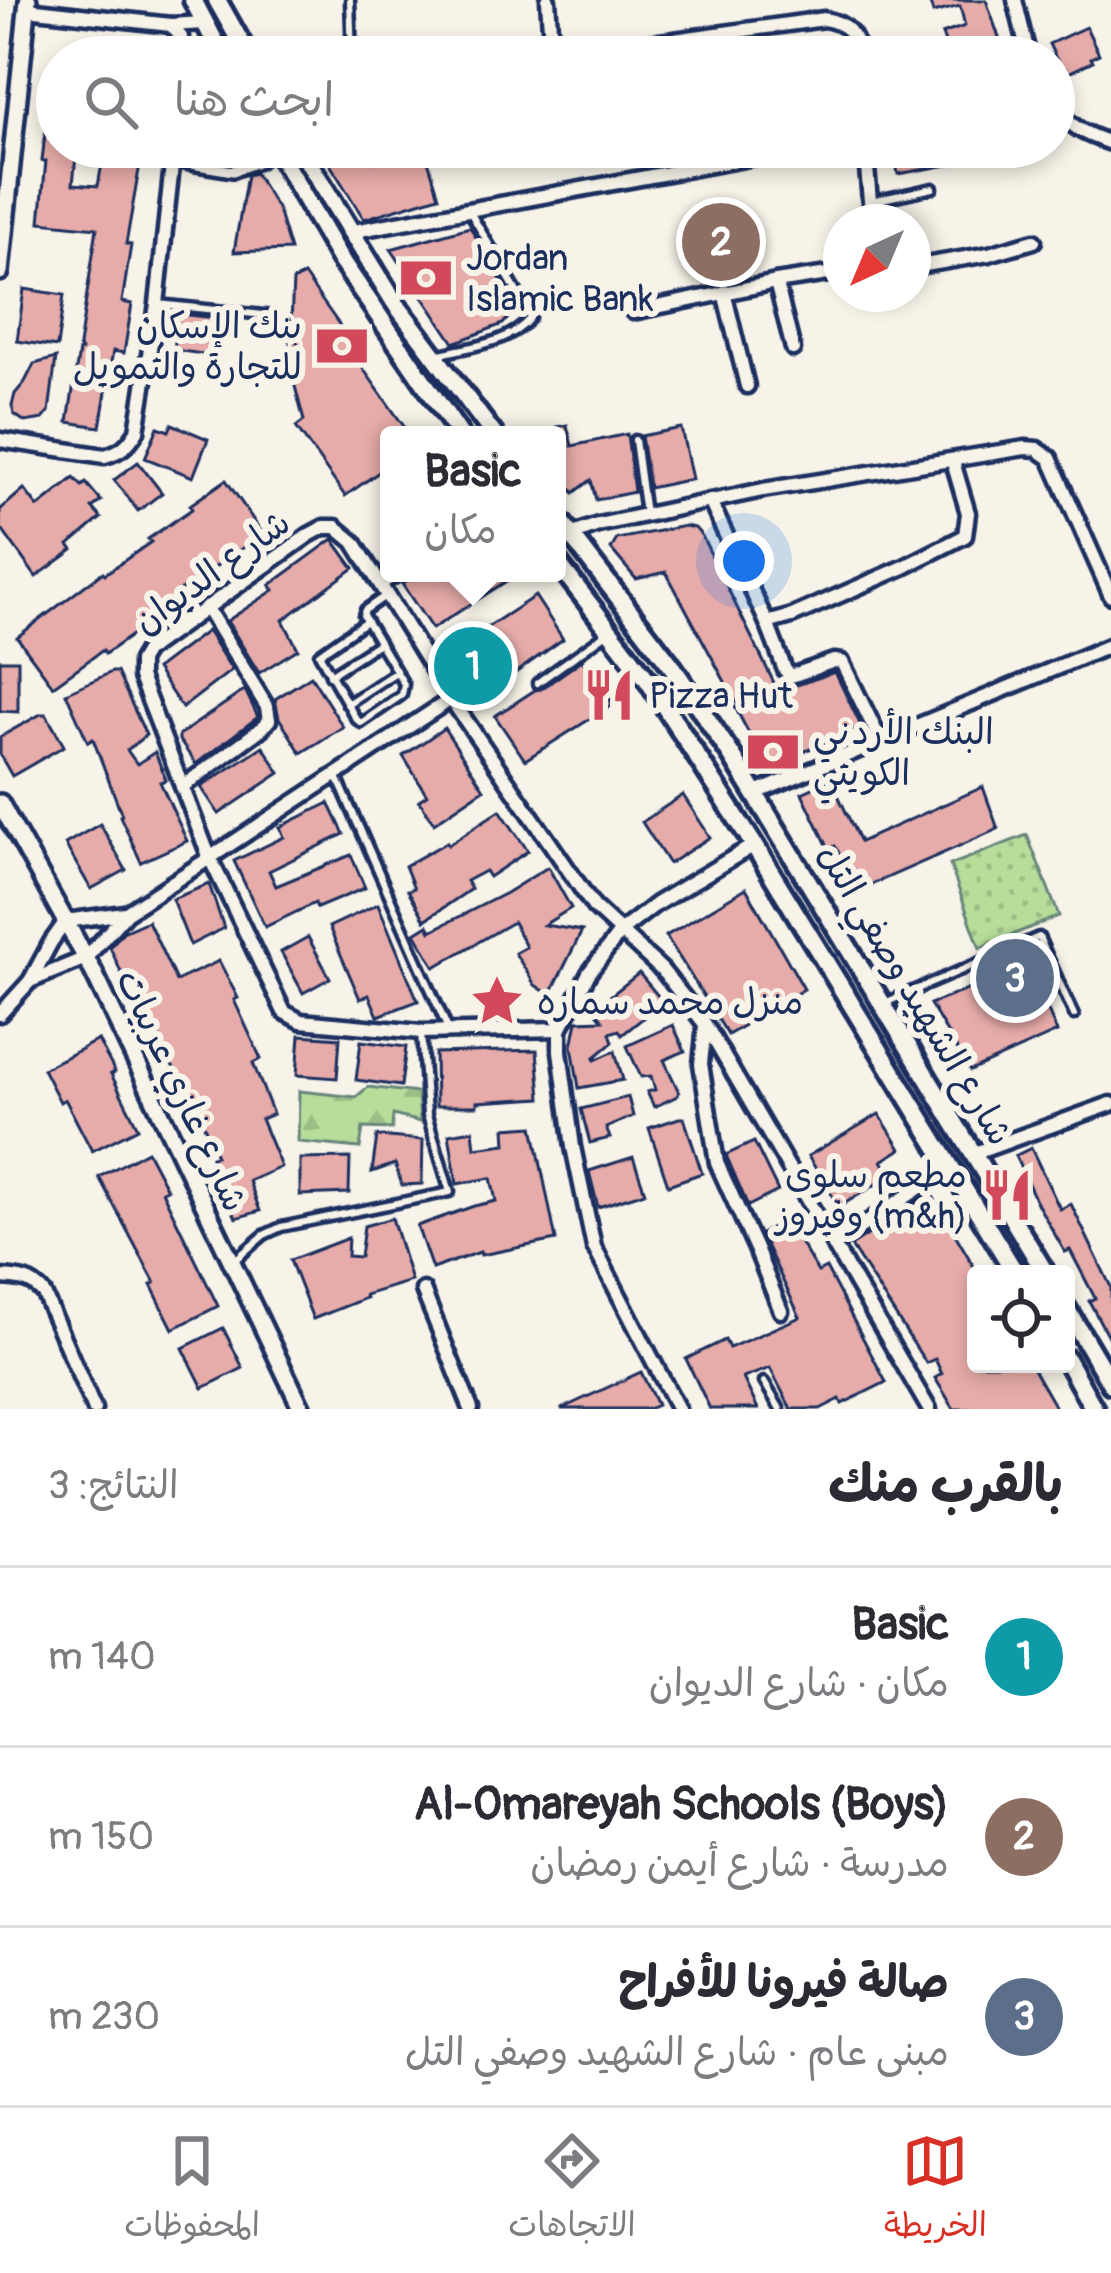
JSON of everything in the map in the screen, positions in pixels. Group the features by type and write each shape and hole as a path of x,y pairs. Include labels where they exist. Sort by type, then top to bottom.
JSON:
{"main road":[{"path":"193,0 211,36"},
{"path":"217,0 237,36"},
{"path":"286,168 350,275 454,426"},
{"path":"311,168 432,356 487,426"},
{"name":"شارع الشهيد وصفي التل","path":"566,529 671,665 755,793 1041,1265"},
{"name":"شارع الشهيد وصفي التل","path":"566,574 649,682 754,845 1011,1265"},
{"path":"1075,1323 1111,1383"},
{"path":"1074,1373 1090,1401"}],"street":[{"path":"548,0 551,36"},
{"path":"1015,0 1024,36"},
{"path":"0,272 27,5 171,26 204,23"},
{"path":"702,36 824,19 838,22 853,36"},
{"path":"171,26 180,36"},
{"path":"1075,128 1111,143"},
{"path":"0,440 91,456 119,452 128,445 142,408 172,168"},
{"path":"349,232 697,168"},
{"path":"867,168 869,202"},
{"path":"931,265 1034,241"},
{"path":"633,312 823,275"},
{"path":"776,282 793,349"},
{"path":"724,292 747,386"},
{"path":"571,536 598,525 710,501 1025,448 1044,453 1056,470 1111,596"},
{"path":"767,623 904,567 965,536 968,513 953,462"},
{"path":"710,501 785,670 791,676 842,662 880,740"},
{"name":"شارع الديوان","path":"560,1029 421,1032 301,1022 284,1012 209,856 182,787 140,677 146,651 308,535 324,527 336,526 344,532 451,700 594,907 662,970 705,1024 929,1409"},
{"path":"384,590 392,582"},
{"path":"182,787 269,720 267,707 206,607"},
{"path":"755,793 1111,644"},
{"path":"30,981 86,958 126,913 451,700"},
{"name":"شارع غازي عربيات","path":"0,803 86,958 302,1409"},
{"path":"678,1409 594,1247 573,1147 560,1029 589,974 621,931 656,904 754,845"},
{"path":"0,1014 30,981 66,921 126,913"},
{"path":"705,1024 701,1064 717,1163 781,1311"},
{"path":"975,1153 1111,1104"},
{"path":"835,1244 952,1166"},
{"path":"0,1277 22,1278 44,1294 94,1409"},
{"path":"423,1290 471,1409"},
{"path":"1090,1401 1111,1383"}],"lane":[{"path":"350,0 351,36"},
{"path":"869,202 933,188"},
{"path":"432,356 498,340 529,323 530,314 470,211"},
{"path":"157,304 273,316"},
{"path":"635,440 645,514"},
{"path":"366,621 320,654 361,723 404,690 366,621 365,610 384,590"},
{"path":"537,683 610,631"},
{"path":"330,675 380,643"},
{"path":"347,704 396,672"},
{"path":"335,774 449,1033"},
{"path":"884,1004 1039,937 1074,1015"},
{"path":"232,1262 281,1226 450,1192 427,1115 421,1032"},
{"path":"764,1382 779,1409"}],"green space":[{"path":"1027,835 1059,916 980,948 950,865"},
{"path":"368,1087 418,1093 420,1122 393,1115 392,1129 363,1128 360,1148 298,1142 299,1091 356,1097"}],"building":[{"path":"929,0 986,0 998,36 943,36 965,26 960,6 933,13"},
{"path":"1086,27 1099,54 1075,70 1075,36 1066,36"},
{"path":"45,168 75,168 73,184 98,186 101,168 139,168 122,302 132,304 124,353 113,351 100,427 68,422 79,351 83,350 79,346 97,228 40,222"},
{"path":"332,168 430,168 439,196 364,219"},
{"path":"897,168 932,168 898,174"},
{"path":"255,173 278,210 290,250 234,252 247,175"},
{"path":"470,227 517,307 503,324 454,343 391,249"},
{"path":"304,275 404,426 380,426 380,471 345,496 296,427 304,421 289,363 293,281"},
{"path":"24,289 64,295 57,347 17,341"},
{"path":"178,314 215,318 210,355 174,350"},
{"path":"56,358 49,412 43,419 25,422 14,414 15,394 34,364"},
{"path":"172,424 208,439 193,477 145,458 158,427 169,431"},
{"path":"567,425 572,446 627,434 634,492 596,500 591,480 574,493 566,483 566,426 562,426"},
{"path":"681,428 692,479 649,488 641,436"},
{"path":"138,462 162,493 138,511 114,480"},
{"path":"74,478 82,486 86,483 101,501 92,508 101,518 69,545 73,550 36,577 0,527 0,510 24,489 38,507"},
{"path":"226,480 263,534 178,592 181,596 140,624 143,627 53,686 17,637 151,542 148,539"},
{"path":"685,526 702,536 777,689 835,672 861,726 767,768 666,572 636,579 611,549 617,539"},
{"path":"333,539 354,568 283,620 298,649 259,673 227,621 274,590 270,585"},
{"path":"405,582 505,582 432,629 402,584"},
{"path":"535,596 563,639 473,703 439,651 474,629 477,634"},
{"path":"207,631 232,670 182,708 156,669"},
{"path":"0,660 18,660 18,712 0,711"},
{"path":"582,660 612,705 525,760 495,716"},
{"path":"117,672 146,735 127,750 137,764 155,752 166,780 160,782 187,841 141,862 93,739 88,742 66,693"},
{"path":"311,676 343,727 301,753 279,718 275,699"},
{"path":"245,690 258,717 196,764 179,735"},
{"path":"46,714 64,746 12,776 0,755 0,737"},
{"path":"444,728 484,789 434,823 419,800 427,795 403,756"},
{"path":"263,746 280,773 219,814 201,787"},
{"path":"831,780 860,842 983,787 998,829 859,890 835,846 829,849 802,793"},
{"path":"683,795 710,837 669,864 642,822"},
{"path":"329,803 344,834 269,871 276,886 351,855 365,888 317,908 315,903 265,927 234,861 284,837 280,827"},
{"path":"500,810 528,851 489,877 485,871 466,881 471,889 425,920 408,890 414,888 405,866 448,845"},
{"path":"100,824 126,870 91,889 65,844"},
{"path":"548,867 571,908 544,925 582,931 550,995 535,985 515,953 526,947 513,922 435,967 415,933 428,925 431,931"},
{"path":"209,884 224,928 190,945 172,899"},
{"path":"746,888 804,989 728,1035 666,936"},
{"path":"378,904 418,1001 378,1016 369,995 360,999 329,927"},
{"path":"148,921 176,981 219,961 238,998 234,1000 261,1059 253,1063 273,1114 261,1119 281,1167 249,1181 260,1211 236,1218 191,1092 185,1094 135,982 127,986 110,947 123,932"},
{"path":"308,937 330,978 303,993 281,952"},
{"path":"1029,966 1057,1032 970,1071 930,1004"},
{"path":"639,973 663,1002 622,1035 619,1030 610,1033 613,1042 594,1058 615,1051 623,1080 579,1088 572,1046 577,1021 603,1020 594,1009"},
{"path":"673,1025 685,1051 664,1060 679,1092 654,1107 647,1092 655,1090 651,1076 641,1077 627,1046"},
{"path":"300,1035 340,1038 337,1078 297,1075"},
{"path":"98,1040 138,1128 92,1151 43,1069"},
{"path":"361,1041 406,1047 401,1086 356,1080"},
{"path":"537,1050 541,1098 436,1106 435,1053"},
{"path":"628,1097 633,1116 606,1128 610,1138 590,1143 581,1109"},
{"path":"879,1114 901,1149 882,1161 891,1175 839,1207 808,1156"},
{"path":"684,1118 702,1173 668,1185 649,1128"},
{"path":"533,1126 556,1240 480,1252 432,1269 417,1226 496,1201 491,1178 457,1184 449,1134 473,1130 475,1148 506,1144 505,1128"},
{"path":"377,1136 423,1140 422,1184 402,1185 395,1164 372,1172"},
{"path":"754,1142 778,1191 748,1206 726,1155"},
{"path":"1031,1148 1060,1209 1071,1204 1111,1287 1111,1342 1089,1301 1095,1298 1070,1250 1065,1252 1038,1205 1015,1156"},
{"path":"147,1151 218,1306 173,1329 151,1285 155,1283 99,1177"},
{"path":"633,1157 645,1192 598,1207 589,1171"},
{"path":"350,1158 349,1193 300,1195 300,1159"},
{"path":"931,1193 973,1265 967,1265 967,1373 1035,1373 1056,1409 954,1409 935,1378 942,1374 935,1359 926,1363 851,1246"},
{"path":"392,1218 411,1281 313,1319 290,1260 348,1238 347,1256 360,1257 364,1226"},
{"path":"786,1219 818,1272 826,1268 886,1382 842,1404 840,1399 820,1409 791,1409 770,1368 743,1378 758,1409 710,1409 686,1359 725,1340 729,1348 800,1317 761,1234"},
{"path":"223,1328 243,1368 203,1388 183,1348"},
{"path":"641,1372 657,1405 648,1409 561,1409"}],"place":[{"name":"Al-Omareyah Schools (Boys)","path":"721,242"},
{"name":"Jordan Islamic Bank","path":"426,278"},
{"name":"بنك الإسكان للتجارة والتمويل","path":"342,346"},
{"name":"Basic","path":"473,666"},
{"name":"Pizza Hut","path":"609,695"},
{"name":"البنك الأردني الكويتي","path":"773,752"},
{"name":"صالة فيرونا للأفراح","path":"1015,978"},
{"name":"منزل محمد سماره","path":"497,1001"},
{"name":"مطعم سلوى وفيروز (m&h)","path":"1007,1195"}]}
